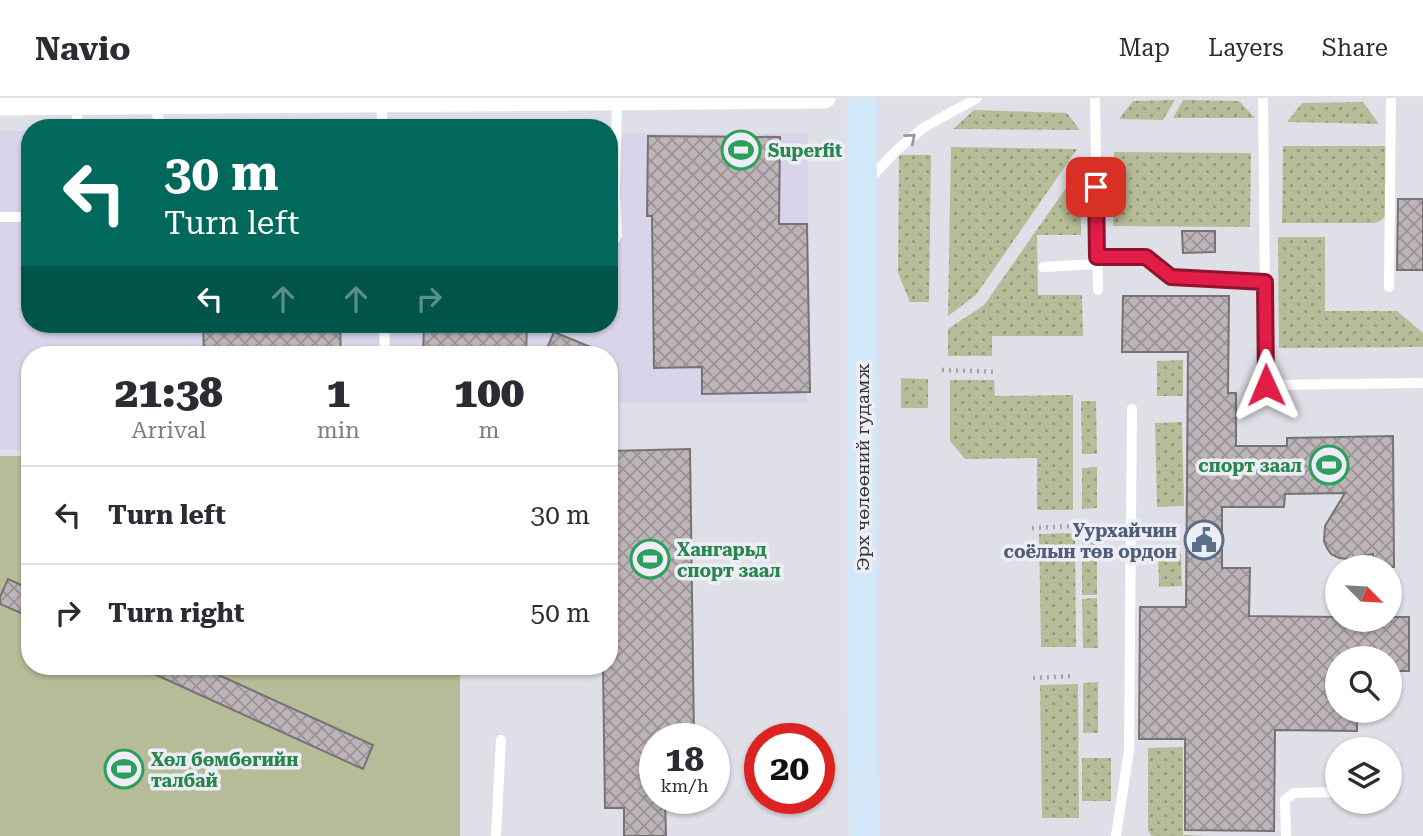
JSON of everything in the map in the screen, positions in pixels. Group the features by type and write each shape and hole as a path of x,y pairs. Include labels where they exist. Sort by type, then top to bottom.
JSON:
{"main road":[{"name":"Эрх чөлөөний гудамж","path":"862,98 864,836"}],"street":[{"path":"0,105 152,101 825,98"}],"lane":[{"path":"862,186 923,128 977,98"},
{"path":"1095,98 1098,290"},
{"path":"1263,98 1266,385 1421,383"},
{"path":"1389,287 1391,98"},
{"path":"616,119 617,100"},
{"path":"152,101 159,119"},
{"path":"382,102 382,119"},
{"path":"77,104 77,119"},
{"path":"0,217 21,217"},
{"path":"1042,267 1146,257 1171,277 1265,282"},
{"path":"1116,836 1129,750 1132,409"},
{"path":"496,836 501,740"},
{"path":"1286,836 1285,800 1294,793 1325,792"}],"path":[{"path":"942,370 997,372"},
{"path":"1032,528 1074,526"},
{"path":"1033,678 1075,676"}],"shaded area":[{"path":"0,131 21,131 21,333 618,333 618,133 808,133 807,403 618,403 618,346 21,346 21,450 0,449"}],"green space":[{"path":"1175,100 1163,120 1119,119 1133,101"},
{"path":"1183,100 1239,101 1255,118 1173,118"},
{"path":"1363,102 1379,124 1287,122 1302,103"},
{"path":"974,110 1067,113 1080,130 953,129"},
{"path":"1283,146 1388,146 1386,216 1374,223 1282,223"},
{"path":"951,147 1077,149 976,295 948,316"},
{"path":"1114,152 1251,153 1250,227 1113,226"},
{"path":"899,155 931,155 929,302 910,302 898,273"},
{"path":"1080,168 1081,235 1037,235 1038,295 1082,295 1083,336 992,336 992,356 948,356 948,329 984,305"},
{"path":"1278,237 1325,237 1325,311 1397,311 1423,333 1423,347 1279,348"},
{"path":"1183,360 1183,396 1157,396 1157,361"},
{"path":"901,378 928,379 928,408 901,408"},
{"path":"950,380 994,380 995,396 1073,395 1073,510 1037,510 1037,458 965,459 950,441"},
{"path":"1081,401 1096,401 1097,454 1082,454"},
{"path":"1182,422 1184,506 1157,507 1155,423"},
{"path":"0,456 21,456 21,675 460,675 460,836 0,836"},
{"path":"1097,467 1097,508 1082,509 1082,468"},
{"path":"1075,533 1076,647 1041,647 1039,534"},
{"path":"1082,535 1097,535 1097,595 1082,595"},
{"path":"1158,554 1181,554 1182,586 1159,587"},
{"path":"1097,598 1098,648 1083,648 1082,599"},
{"path":"1098,682 1098,733 1083,733 1083,683"},
{"path":"1078,684 1079,818 1042,818 1040,685"},
{"path":"1183,747 1183,835 1209,836 1152,836 1148,831 1148,748"},
{"path":"1082,758 1111,758 1111,801 1082,801"}],"building":[{"path":"648,136 780,137 779,224 807,224 810,392 702,394 702,367 654,368 652,216 647,216"},
{"path":"1398,199 1423,199 1423,270 1397,270"},
{"path":"1182,231 1215,231 1215,252 1183,253"},
{"name":"Уурхайчин соёлын төв ордон","path":"1123,296 1229,296 1228,393 1236,393 1236,446 1287,446 1287,438 1393,436 1394,555 1331,554 1324,541 1325,526 1345,493 1285,494 1284,507 1222,507 1222,568 1250,568 1249,616 1325,617 1325,632 1402,632 1402,617 1409,617 1409,671 1402,671 1402,646 1325,646 1325,723 1357,723 1357,731 1275,730 1274,831 1185,830 1185,739 1139,739 1140,607 1186,607 1188,352 1122,352"},
{"path":"203,333 340,333 341,346 204,346"},
{"path":"424,333 527,333 526,346 423,346"},
{"path":"554,333 556,333 588,346 548,346"},
{"name":"Хангарьд спорт заал","path":"690,449 694,723 639,723 639,814 665,814 666,836 624,836 624,808 605,808 603,675 618,675 618,451"},
{"path":"8,579 21,585 21,613 0,604 0,597"},
{"path":"157,675 219,675 373,745 363,769"}],"place":[{"name":"Superfit","path":"741,150"},
{"name":"спорт заал","path":"1329,465"},
{"name":"Уурхайчин соёлын төв ордон","path":"1204,540"},
{"name":"Хангарьд спорт заал","path":"650,559"},
{"name":"Хөл бөмбөгийн талбай","path":"124,769"}],"route":[{"path":"1096,187 1097,257 1146,257 1171,277 1265,282 1266,385"}]}
